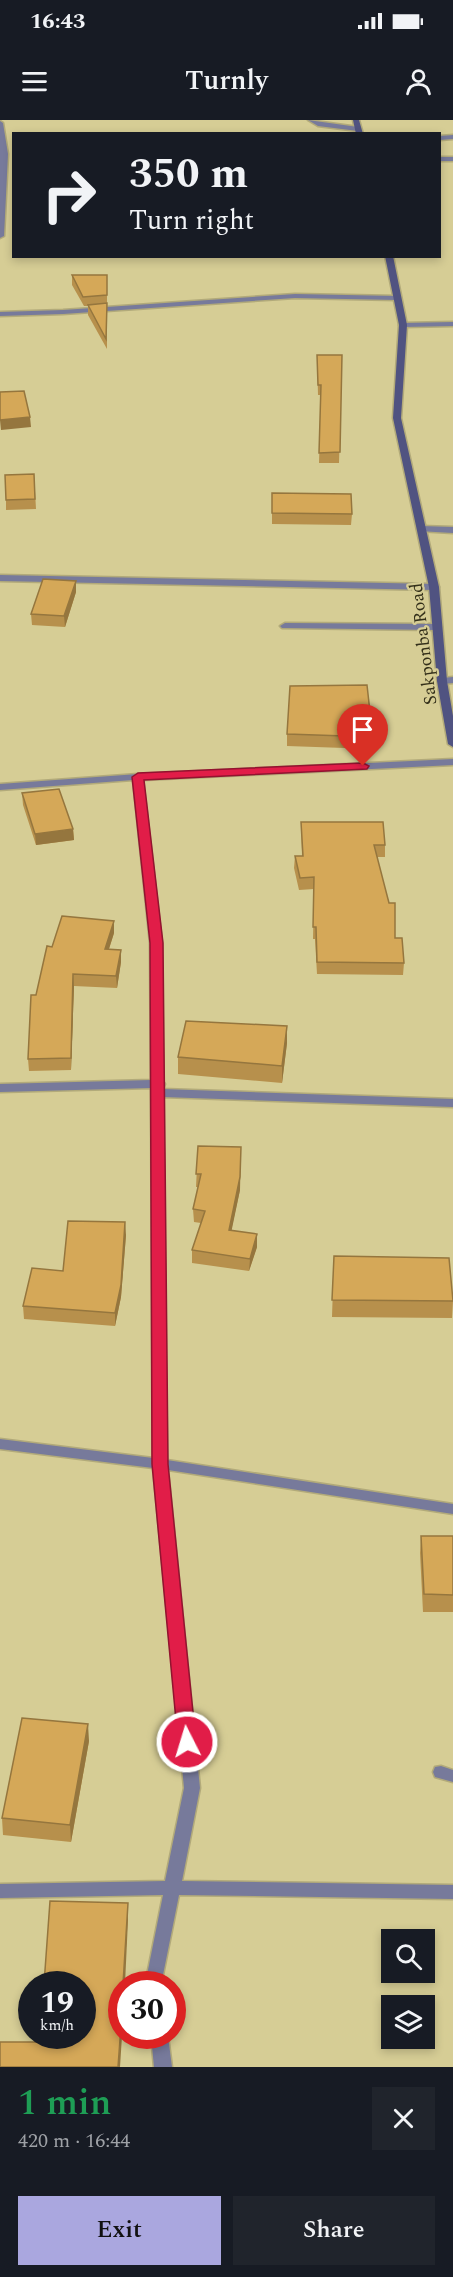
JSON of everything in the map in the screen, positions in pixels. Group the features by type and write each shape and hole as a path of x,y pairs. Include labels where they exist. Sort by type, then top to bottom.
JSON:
{"main road":[{"path":"356,120 359,131"},
{"name":"Sakponba Road","path":"389,258 403,325 397,418 434,587 437,627 448,680 453,744"}],"street":[{"path":"311,120 318,124 359,131"},
{"path":"0,123 2,238"},
{"path":"0,314 63,312 295,296 397,298"},
{"path":"403,325 453,324"},
{"path":"421,529 453,530"},
{"path":"0,578 434,587"},
{"path":"285,626 437,627"},
{"path":"0,787 138,777 453,762"},
{"path":"138,777 156,943 160,1464 192,1788 156,1971"},
{"path":"0,1088 158,1088 453,1103"},
{"path":"0,1444 160,1464 453,1509"},
{"path":"0,1891 172,1888 453,1892"},
{"path":"161,2049 163,2067"}],"building":[{"path":"72,275 107,275 107,295 83,297"},
{"path":"107,303 106,339 88,305"},
{"path":"317,355 342,355 340,452 319,453 321,385 318,385"},
{"path":"24,391 30,417 0,420 0,392"},
{"path":"34,474 35,499 6,500 5,475"},
{"path":"272,493 351,494 352,514 272,513"},
{"path":"43,579 76,581 64,616 31,614"},
{"path":"367,685 370,712 374,712 374,737 287,734 290,686"},
{"path":"59,789 73,829 35,834 22,793"},
{"path":"301,822 383,822 385,845 374,845 389,903 395,903 395,938 402,938 404,963 317,962 316,927 313,927 314,877 300,878 295,856 303,856"},
{"path":"62,916 114,921 105,949 121,950 116,976 73,974 71,1058 28,1059 31,995 36,995 47,946 52,947"},
{"path":"186,1021 287,1026 282,1066 178,1057"},
{"path":"198,1146 241,1147 240,1177 229,1230 257,1234 250,1259 192,1250 205,1211 193,1209 201,1174 196,1174"},
{"path":"68,1221 125,1222 121,1285 115,1313 23,1306 32,1268 63,1271"},
{"path":"334,1256 449,1258 453,1301 332,1300"},
{"path":"421,1536 453,1536 453,1595 424,1594"},
{"path":"22,1718 88,1724 70,1825 2,1818"},
{"path":"50,1901 128,1903 124,1971 108,1971 108,2049 119,2049 118,2067 0,2067 0,2042 18,2042 18,2049 96,2049 96,1971 45,1971"}],"route":[{"path":"187,1742 160,1464 160,1197 156,943 138,777 363,766"}]}
